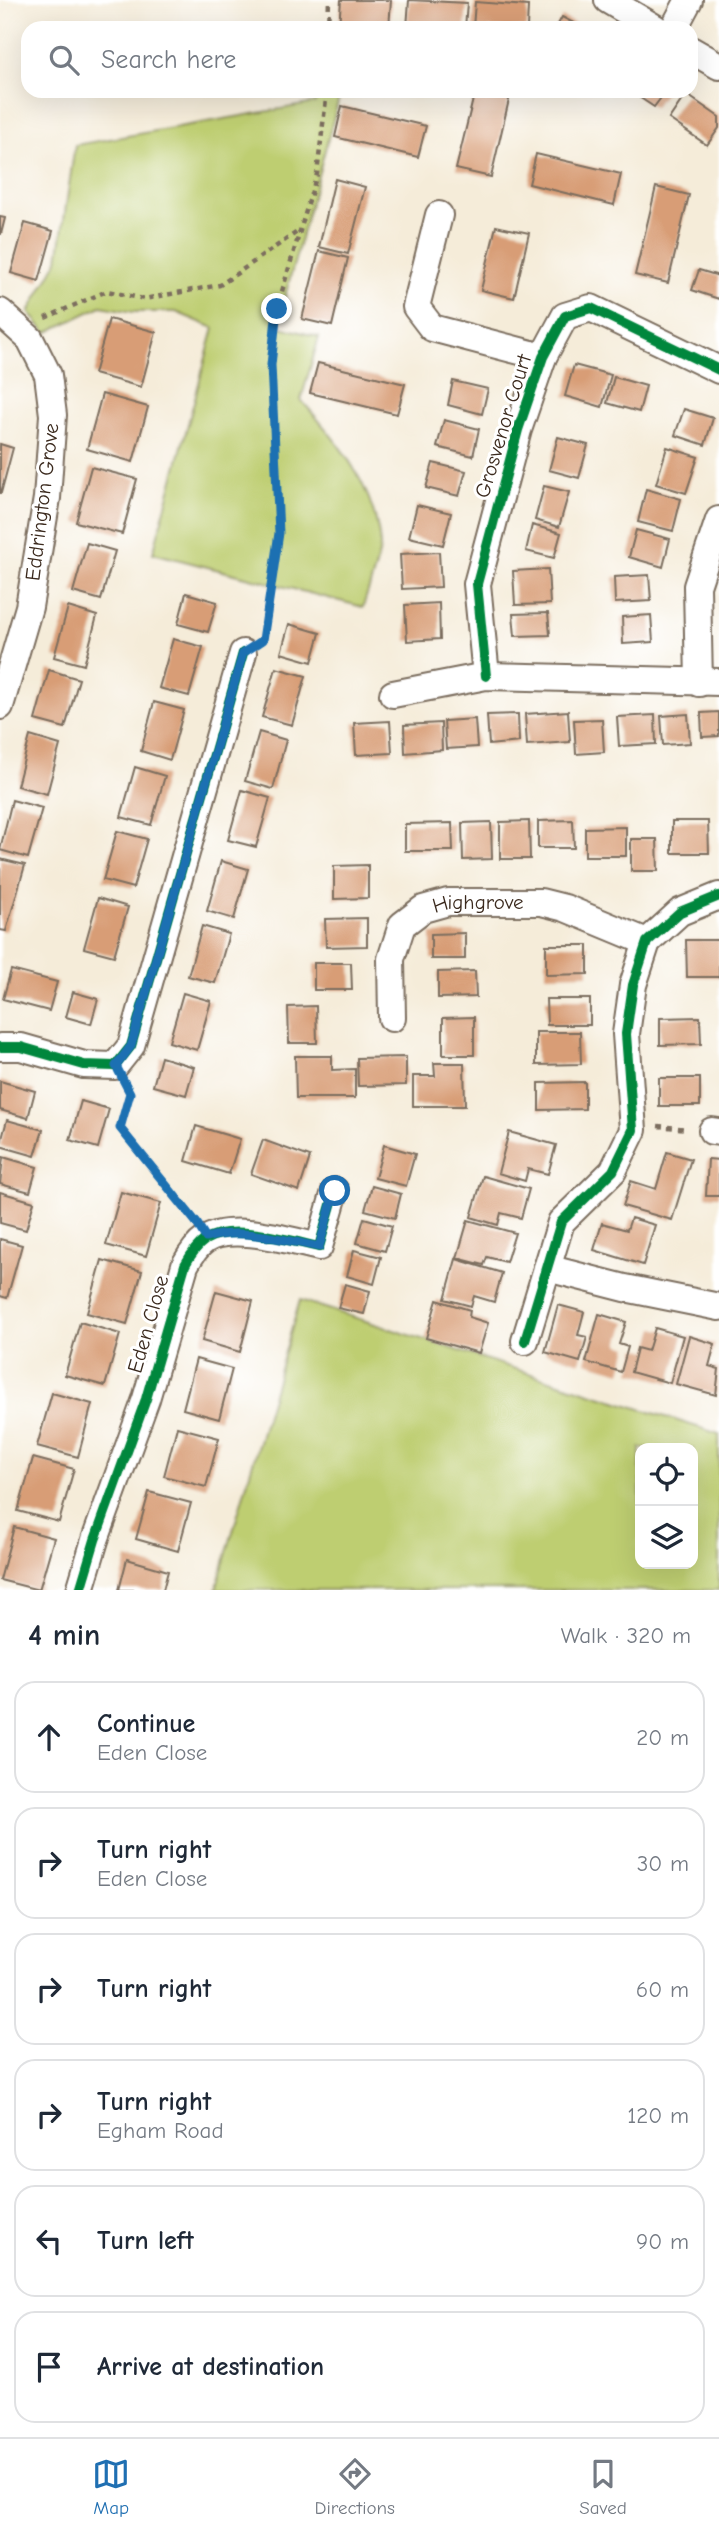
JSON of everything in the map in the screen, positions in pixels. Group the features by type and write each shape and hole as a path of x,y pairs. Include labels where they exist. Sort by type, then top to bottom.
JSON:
{"street":[{"path":"608,0 643,21"},
{"path":"678,21 689,0"},
{"path":"698,54 719,66"},
{"path":"439,215 416,307 432,328 543,357"},
{"name":"Grosvenor Court","path":"486,676 477,584 518,430 543,357 565,316 591,308 719,370"},
{"name":"Eddrington Grove","path":"0,312 30,339 48,375 53,415 47,498 29,607 0,706"},
{"path":"393,694 486,676 709,682 696,586 719,520"},
{"path":"0,1047 21,1047 84,1065 116,1066 131,1046 243,653"},
{"path":"525,1341 561,1222 612,1171 633,1129 626,1034 633,985 647,942 680,912 719,896"},
{"name":"Highgrove","path":"392,1018 391,960 402,925 423,909 448,902 541,902 565,908 647,942"},
{"path":"206,1238 225,1233 256,1234 319,1247 335,1191"},
{"name":"Eden Close","path":"80,1590 146,1399 185,1265 192,1252 206,1238"},
{"path":"547,1268 625,1288 719,1307"}],"path":[{"path":"328,21 329,0"},
{"path":"243,653 263,640 279,533 271,365 277,309 317,174 326,98"},
{"path":"30,339 45,316 107,291 144,299 220,285 300,230"},
{"path":"116,1066 130,1093 120,1128 206,1238"},
{"path":"632,1123 716,1131"}],"green space":[{"path":"315,98 339,98 277,326 319,337 301,400 341,449 363,484 371,503 377,523 380,550 363,607 153,553 214,328 176,312 134,312 101,306 46,333 29,312 58,260 75,145 315,103"},
{"path":"300,1300 719,1434 719,1590 216,1590"}],"building":[{"path":"341,0 391,0 390,21 339,21"},
{"path":"409,0 467,3 466,21 408,21"},
{"path":"475,2 528,6 527,21 474,21"},
{"path":"473,98 509,98 491,177 456,169"},
{"path":"640,98 661,98 654,107"},
{"path":"683,98 692,98 719,117 719,128 707,145 669,119"},
{"path":"342,106 426,126 418,157 335,137"},
{"path":"536,154 621,174 614,205 529,184"},
{"path":"335,179 365,187 348,254 319,247"},
{"path":"656,187 689,195 668,283 635,275"},
{"path":"0,217 5,218 1,234 0,234"},
{"path":"25,223 53,231 39,281 11,273"},
{"path":"496,226 529,233 514,298 481,290"},
{"path":"319,251 348,258 332,326 302,319"},
{"path":"699,270 719,276 719,299 692,290"},
{"path":"109,319 156,332 141,387 94,374"},
{"path":"318,363 405,384 397,414 310,393"},
{"path":"574,365 611,375 602,407 565,396"},
{"path":"614,377 646,386 639,412 607,403"},
{"path":"453,381 488,389 482,414 448,405"},
{"path":"102,394 148,407 133,462 87,449"},
{"path":"684,409 713,418 705,445 675,435"},
{"path":"444,420 479,429 473,456 437,447"},
{"path":"558,437 588,445 579,478 549,470"},
{"path":"0,444 13,448 1,493 0,493"},
{"path":"667,447 698,457 686,493 656,484"},
{"path":"433,463 466,471 459,496 426,488"},
{"path":"91,467 137,479 122,534 76,522"},
{"path":"544,486 569,492 559,527 535,520"},
{"path":"646,489 681,499 673,531 638,522"},
{"path":"417,505 451,513 443,545 409,537"},
{"path":"532,525 561,533 554,558 526,551"},
{"path":"636,530 670,539 663,567 629,557"},
{"path":"87,543 115,551 101,600 73,592"},
{"path":"439,552 441,587 402,589 400,554"},
{"path":"548,569 550,604 515,605 513,571"},
{"path":"649,575 651,601 615,603 614,577"},
{"path":"186,593 217,602 208,632 178,624"},
{"path":"439,603 440,639 407,641 405,605"},
{"path":"68,607 97,616 84,665 54,657"},
{"path":"548,613 550,635 515,636 513,614"},
{"path":"651,615 653,642 623,644 622,617"},
{"path":"289,624 320,633 312,662 281,653"},
{"path":"173,639 203,647 189,696 159,688"},
{"path":"276,668 306,676 292,725 262,717"},
{"path":"49,670 79,679 65,728 35,720"},
{"path":"154,702 184,710 170,760 141,751"},
{"path":"568,711 570,742 527,745 525,714"},
{"path":"719,712 719,736 702,737 701,713"},
{"path":"518,714 519,742 489,745 487,715"},
{"path":"688,714 690,743 663,745 661,716"},
{"path":"655,715 656,744 619,746 617,717"},
{"path":"475,719 477,747 446,749 444,721"},
{"path":"602,719 604,752 576,754 574,720"},
{"path":"390,721 392,753 356,755 354,723"},
{"path":"441,723 442,750 405,753 404,725"},
{"path":"259,732 286,740 273,789 245,781"},
{"path":"30,736 60,745 47,794 17,786"},
{"path":"135,767 165,776 151,825 121,817"},
{"path":"242,790 270,798 256,847 228,840"},
{"path":"12,800 42,808 28,858 0,850"},
{"path":"573,820 574,848 538,848 538,821"},
{"path":"529,821 530,859 500,859 500,822"},
{"path":"672,821 708,821 709,853 672,853"},
{"path":"491,822 492,859 463,860 462,823"},
{"path":"452,823 453,851 405,851 405,824"},
{"path":"626,827 626,856 585,856 585,828"},
{"path":"117,831 147,839 133,888 103,880"},
{"path":"631,839 657,839 658,871 631,871"},
{"path":"0,859 25,865 6,931 0,930"},
{"path":"221,861 248,869 234,919 207,911"},
{"path":"368,865 368,898 334,899 334,866"},
{"path":"98,898 128,907 114,956 84,948"},
{"path":"367,918 367,946 326,947 325,919"},
{"path":"202,926 229,934 215,983 188,976"},
{"path":"465,933 465,959 431,959 431,934"},
{"path":"686,940 719,940 719,977 687,977"},
{"path":"546,945 588,945 588,974 546,975"},
{"path":"314,963 351,963 352,990 314,990"},
{"path":"11,970 57,982 49,1011 3,999"},
{"path":"475,971 476,997 438,998 438,972"},
{"path":"73,992 98,999 91,1024 66,1017"},
{"path":"183,993 211,1001 197,1050 169,1042"},
{"path":"546,999 590,999 590,1025 547,1025"},
{"path":"316,1006 317,1043 289,1043 288,1007"},
{"path":"474,1017 474,1055 443,1055 443,1018"},
{"path":"700,1017 701,1044 660,1045 660,1018"},
{"path":"536,1032 580,1032 581,1064 536,1065"},
{"path":"295,1056 332,1056 332,1070 355,1069 355,1098 296,1098"},
{"path":"161,1057 194,1067 186,1095 153,1086"},
{"path":"406,1057 406,1085 358,1086 357,1058"},
{"path":"434,1063 464,1063 465,1106 413,1106 413,1076 435,1076"},
{"path":"659,1078 700,1078 700,1106 659,1106"},
{"path":"0,1081 35,1091 28,1118 0,1110"},
{"path":"585,1082 585,1109 539,1110 539,1083"},
{"path":"81,1101 109,1109 98,1148 70,1140"},
{"path":"7,1120 43,1130 35,1156 0,1146"},
{"path":"196,1126 240,1139 229,1174 186,1161"},
{"path":"509,1132 556,1145 548,1174 528,1169 525,1181 498,1173"},
{"path":"263,1140 310,1157 299,1191 251,1174"},
{"path":"384,1145 415,1154 406,1186 375,1178"},
{"path":"667,1152 691,1159 672,1220 623,1206 631,1181 656,1189"},
{"path":"3,1157 37,1167 30,1192 0,1184"},
{"path":"708,1159 719,1160 719,1196 706,1196"},
{"path":"483,1176 529,1189 521,1218 501,1213 498,1225 471,1217"},
{"path":"372,1186 401,1194 395,1218 365,1210"},
{"path":"0,1192 34,1202 26,1230 0,1223"},
{"path":"121,1192 161,1203 146,1256 106,1245"},
{"path":"364,1218 392,1226 385,1251 357,1243"},
{"path":"631,1218 655,1225 643,1265 594,1250 602,1223 627,1230"},
{"path":"468,1220 515,1233 506,1262 487,1257 484,1265 457,1258"},
{"path":"0,1239 22,1245 7,1298 0,1296"},
{"path":"354,1250 381,1257 374,1284 347,1276"},
{"path":"456,1259 502,1273 494,1302 474,1296 471,1306 445,1299"},
{"path":"102,1260 142,1271 127,1324 87,1313"},
{"path":"345,1284 370,1291 364,1314 338,1308"},
{"path":"216,1291 253,1301 240,1352 202,1341"},
{"path":"437,1300 470,1310 469,1317 488,1323 479,1353 426,1338"},
{"path":"558,1305 584,1312 578,1335 587,1337 580,1362 545,1352"},
{"path":"599,1314 626,1322 619,1344 628,1347 621,1372 586,1362"},
{"path":"80,1322 120,1334 105,1386 65,1375"},
{"path":"655,1328 683,1336 670,1383 631,1372 637,1348 648,1351"},
{"path":"689,1336 715,1344 709,1366 719,1369 716,1395 676,1384"},
{"path":"196,1359 232,1369 219,1419 183,1409"},
{"path":"52,1393 92,1404 78,1457 37,1446"},
{"path":"177,1427 219,1438 206,1487 164,1476"},
{"path":"33,1458 74,1469 59,1522 18,1511"},
{"path":"149,1492 191,1503 178,1551 136,1539"},
{"path":"14,1527 54,1538 39,1590 0,1580"},
{"path":"127,1559 168,1571 163,1590 119,1590"}],"cycle path":[{"path":"486,676 477,584 518,430 543,357 565,316 591,308 719,370"},
{"path":"0,1047 21,1047 84,1065 115,1066 131,1046 243,653"},
{"path":"525,1341 561,1222 613,1171 633,1130 626,1034 633,985 647,942 680,912 719,896"},
{"path":"80,1590 95,1540 146,1399 185,1265 191,1255 205,1240 230,1233 261,1234 319,1247 335,1191"}],"route":[{"path":"277,309 271,365 279,533 263,640 243,653 131,1046 116,1066 130,1093 120,1128 206,1238 225,1233 256,1234 319,1247 335,1191"}]}
